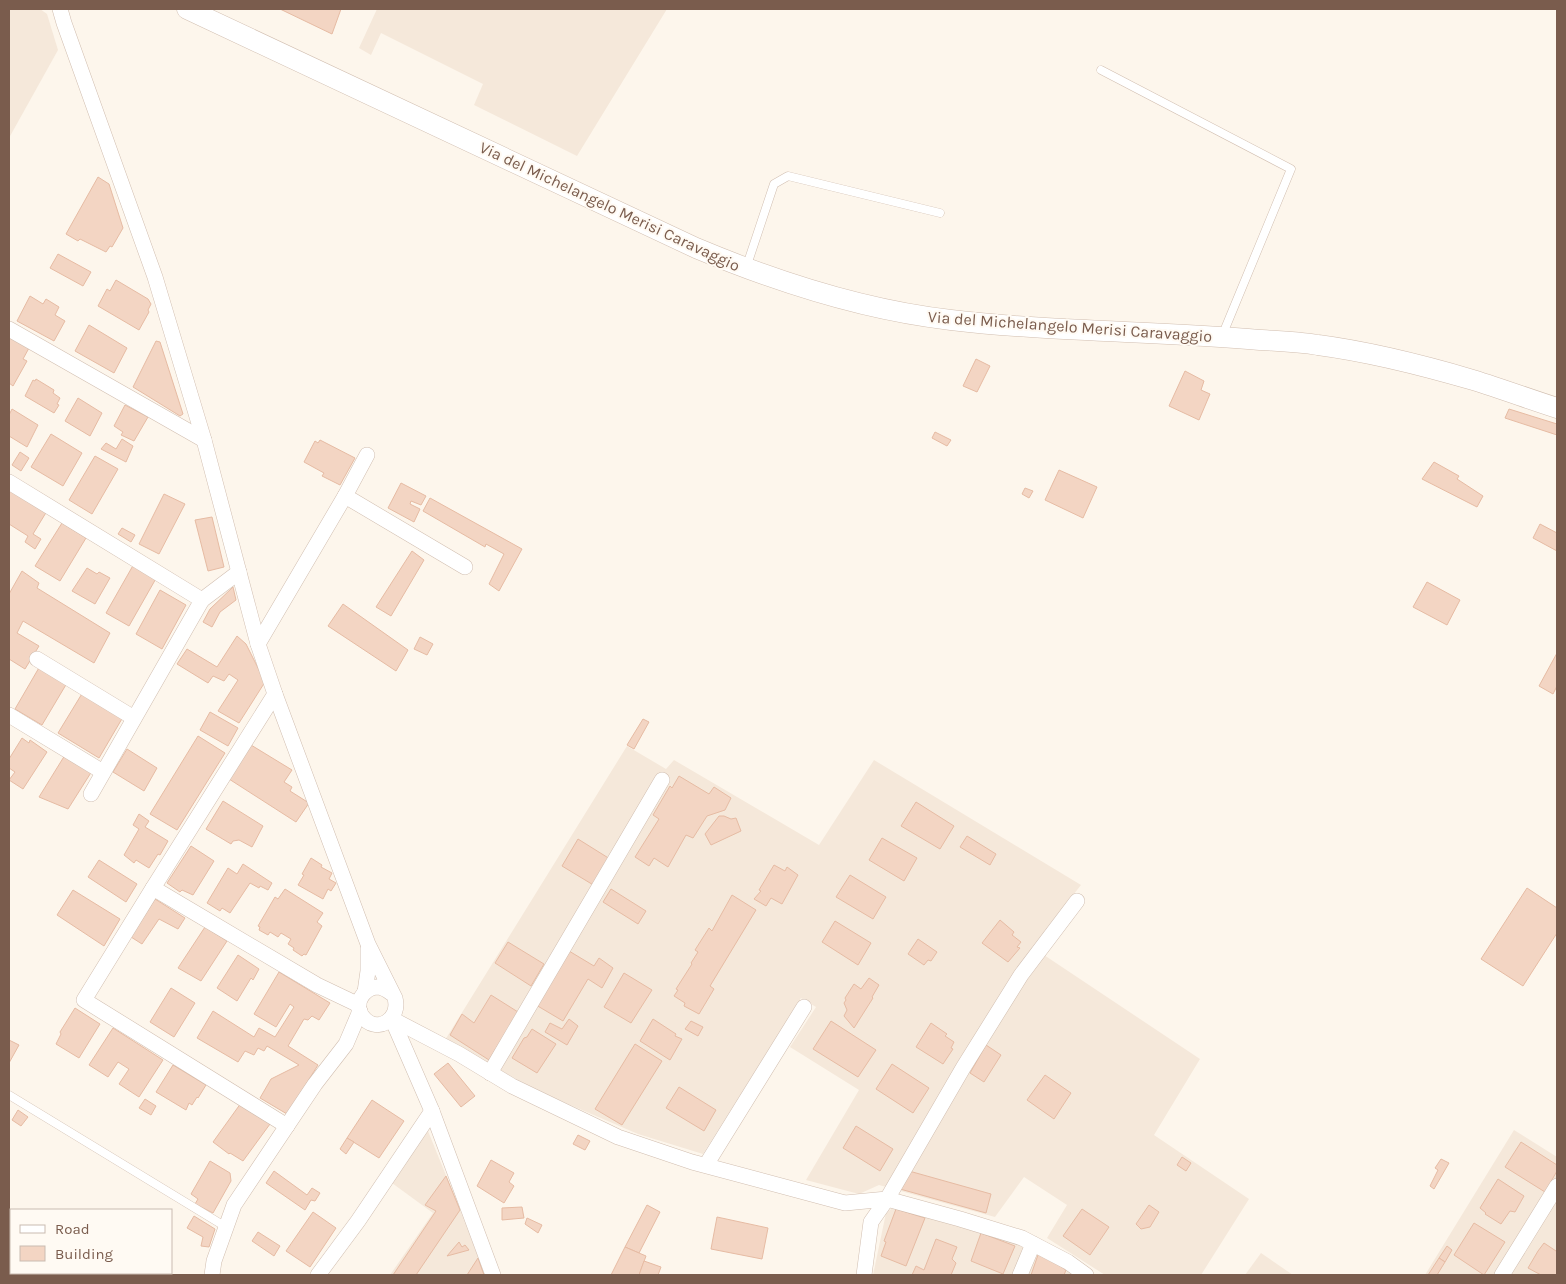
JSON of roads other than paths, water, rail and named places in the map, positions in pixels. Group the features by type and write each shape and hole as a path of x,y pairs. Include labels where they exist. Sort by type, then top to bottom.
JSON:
{"street":[{"path":"60,9 155,277 204,440 258,644 368,944 396,1005 396,1011 386,1023 376,1025 346,1044"},
{"name":"Via del Michelangelo Merisi Caravaggio","path":"187,9 687,244 746,269 832,296 950,320 1041,327 1222,336 1315,344 1411,362 1475,380 1557,408"},
{"path":"9,329 204,440"},
{"path":"258,644 367,455"},
{"path":"9,482 202,600"},
{"path":"345,496 465,567"},
{"path":"91,794 202,600 239,572"},
{"path":"37,659 134,718"},
{"path":"275,694 84,1000 287,1126"},
{"path":"9,715 104,772"},
{"path":"490,1073 662,780"},
{"path":"153,888 317,985 361,1003"},
{"path":"864,1275 871,1222 887,1199 963,1068 1021,976 1077,901"},
{"path":"212,1275 214,1261 234,1205 315,1084 346,1044 361,1003 368,971 368,944"},
{"path":"376,1025 362,1017 361,1003 370,989 384,988 391,993"},
{"path":"706,1165 804,1007"},
{"path":"392,1018 459,1054 521,1091 618,1137 706,1165 845,1203 887,1199 1022,1238 1068,1262 1086,1275"},
{"path":"392,1018 432,1110 493,1275"},
{"path":"318,1275 358,1220 432,1110"},
{"path":"1502,1275 1557,1186"},
{"path":"1020,1275 1033,1244"}],"lane":[{"path":"1102,70 1291,168 1222,336"},
{"path":"746,269 774,184 788,176 940,213"},
{"path":"9,1095 226,1227"}]}
